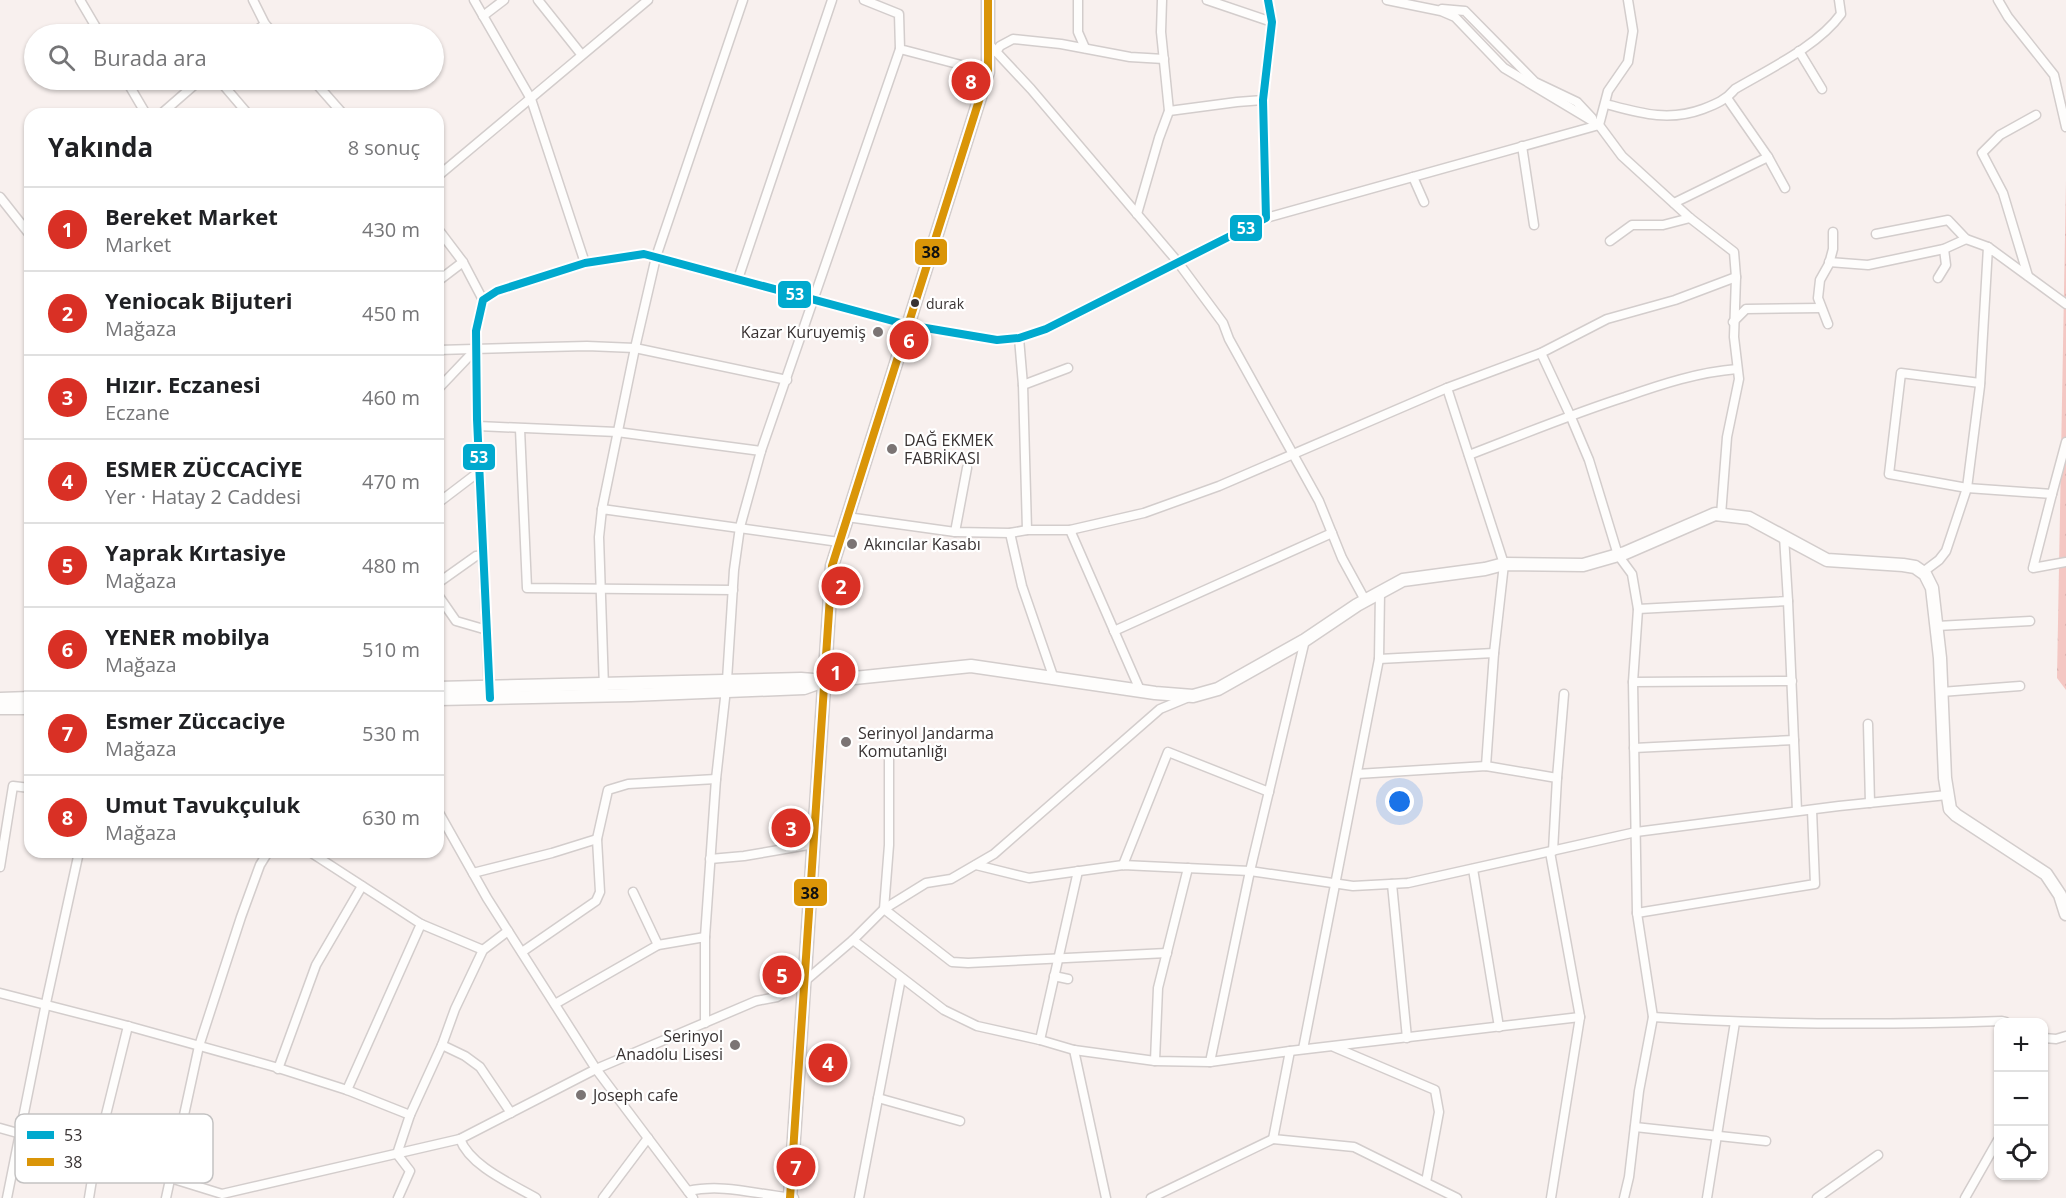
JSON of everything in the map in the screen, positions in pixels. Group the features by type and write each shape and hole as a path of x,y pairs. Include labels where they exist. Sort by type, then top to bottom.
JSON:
{"street":[{"path":"80,0 94,24"},
{"path":"253,0 265,24"},
{"path":"474,0 531,99 585,263"},
{"path":"483,16 504,0"},
{"path":"538,0 581,54"},
{"path":"444,171 648,0"},
{"path":"604,690 599,537 617,432 656,257 743,0"},
{"path":"738,279 832,0"},
{"path":"705,1023 705,937 710,859 740,527 761,451 900,49 899,14 864,0"},
{"path":"790,1198 832,566 988,72 992,47 988,0"},
{"path":"1078,0 1078,32 1085,48"},
{"path":"1137,214 1169,111 1161,32 1162,0"},
{"path":"1207,0 1272,22"},
{"path":"1266,218 1263,100 1272,22 1268,0"},
{"path":"1387,0 1441,11 1455,17 1504,68 1599,125"},
{"path":"1400,0 1430,8 1465,11 1534,82 1577,102 1599,125 1622,156 1690,218 1734,252 1736,277 1733,322 1738,379 1727,437 1721,515"},
{"path":"1599,125 1608,91 1628,62 1633,31 1628,0"},
{"path":"1606,104 1645,114 1671,116 1692,113 1727,98 1735,89 1799,51 1833,26 1841,14 1839,0"},
{"path":"1998,0 2008,17 2054,75 2066,127"},
{"path":"992,47 1000,46 1013,39 1085,48 1130,57 1164,59"},
{"path":"992,47 1178,261 1223,323 1229,339 1319,501 1342,558 1365,600"},
{"path":"900,49 988,72"},
{"path":"1799,51 1822,88"},
{"path":"132,90 142,108"},
{"path":"168,108 189,90"},
{"path":"228,90 243,108"},
{"path":"322,90 338,108"},
{"path":"1727,98 1768,157 1785,188"},
{"path":"1169,111 1263,100"},
{"path":"2028,277 2003,193 1982,153 2000,135 2036,115"},
{"path":"483,300 496,291 585,263 644,254 908,325 997,340 1019,338 1046,329 1266,218 1599,125"},
{"path":"1522,146 1534,225"},
{"path":"1674,203 1768,157"},
{"path":"1413,177 1424,202"},
{"path":"0,197 24,224"},
{"path":"1610,241 1632,225 1663,225 1690,218"},
{"path":"1876,234 1948,220 1966,239 1988,247 2066,304"},
{"path":"1828,324 1818,298 1820,280 1833,249 1833,232"},
{"path":"444,237 463,262 483,300 476,331 476,349 489,692"},
{"path":"1829,262 1868,265 1944,249 1966,239"},
{"path":"1923,572 1939,560 1946,551 1967,488 1980,383 1988,247"},
{"path":"1938,278 1946,264 1944,249"},
{"path":"444,276 463,262"},
{"path":"848,517 955,532 1010,533 1027,530 1070,530 1144,513 1219,486 1447,388 1541,352 1606,319 1675,300 1736,277"},
{"path":"1733,322 1746,309 1821,308"},
{"path":"1019,338 1023,385 1027,530"},
{"path":"444,350 586,345 635,348 787,380"},
{"path":"444,383 476,349"},
{"path":"1541,352 1589,460 1618,555 1632,574 1638,609 1632,682 1637,913 1653,1017 1639,1091 1629,1177 1624,1198"},
{"path":"1023,385 1068,368"},
{"path":"1469,455 1570,415 1652,388 1711,371 1737,369"},
{"path":"1980,383 1901,373 1889,474 1967,488 2052,494"},
{"path":"1447,388 1504,564 1494,653 1486,766"},
{"path":"478,426 617,432 761,451"},
{"path":"520,429 527,588 733,590"},
{"path":"2066,442 2033,568 2066,562"},
{"path":"955,532 967,468"},
{"path":"444,498 480,471"},
{"path":"602,509 839,542"},
{"path":"184,1183 222,1194 256,1188 460,1139 596,1069 756,1001 777,997 805,981 853,940 884,909 926,883 951,879 994,854 1160,709 1192,696 1218,689 1305,640 1365,600 1404,580 1485,569 1504,564 1583,566 1618,555 1715,514 1749,518 1827,560 1903,565 1915,567 1923,572 1932,588 1937,626 1947,795 1950,809 2046,874 2060,895 2066,914"},
{"path":"1070,530 1140,690"},
{"path":"1114,631 1332,532"},
{"path":"1010,533 1022,586 1053,676"},
{"path":"1784,536 1797,811"},
{"path":"444,579 476,556 483,555"},
{"path":"1303,1049 1379,659 1380,592"},
{"path":"1638,609 1788,601"},
{"path":"444,604 456,621 487,630"},
{"path":"1937,626 2030,621"},
{"path":"1210,1062 1250,872 1305,640"},
{"path":"1379,659 1494,653"},
{"path":"444,688 489,692 726,686 804,688 825,681 971,666 1192,696"},
{"path":"1632,682 1792,681"},
{"path":"1941,692 2020,686"},
{"path":"444,698 489,692"},
{"path":"1551,1198 1580,1017 1551,852 1564,694"},
{"path":"0,699 24,698"},
{"path":"0,708 24,708"},
{"path":"1868,724 1870,803"},
{"path":"1634,748 1794,740"},
{"path":"1123,866 1168,752 1269,792"},
{"path":"884,909 890,846 889,753"},
{"path":"1358,774 1486,766 1557,778"},
{"path":"522,952 596,902 600,892 597,839 608,790 628,784 716,779"},
{"path":"0,867 13,786 24,787"},
{"path":"976,865 1029,878 1123,866 1250,872 1353,886 1408,883 1636,832 1797,811 1947,795"},
{"path":"1637,913 1815,884 1812,810"},
{"path":"444,822 508,931 596,1069 691,1195 704,1188 732,1189 795,1198"},
{"path":"473,873 597,839"},
{"path":"710,859 744,856 814,844"},
{"path":"23,1114 78,858"},
{"path":"184,1114 199,1046 241,917 264,858"},
{"path":"319,858 421,924 483,950"},
{"path":"1155,1061 1158,988 1188,868"},
{"path":"1473,869 1498,1027"},
{"path":"1040,1040 1078,871"},
{"path":"1392,884 1407,1038"},
{"path":"278,1069 316,965 362,886"},
{"path":"633,892 658,945"},
{"path":"884,909 952,962 1167,954"},
{"path":"347,1090 421,924"},
{"path":"397,1154 410,1115 483,950 508,931"},
{"path":"555,1004 658,945 705,937"},
{"path":"853,940 944,1010 977,1026 1074,1050 1155,1061 1210,1062 1580,1017"},
{"path":"1054,976 1068,979"},
{"path":"859,1198 901,978"},
{"path":"0,993 46,1003 278,1069 347,1090 410,1115"},
{"path":"1653,1017 1735,1022 1994,1021"},
{"path":"1707,1198 1735,1022"},
{"path":"106,1114 128,1026"},
{"path":"2048,1038 2066,1036"},
{"path":"442,1045 465,1056 480,1067 511,1113"},
{"path":"1332,1047 1435,1090 1439,1112 1426,1182"},
{"path":"1074,1050 1106,1198"},
{"path":"1273,1139 1290,1051"},
{"path":"878,1098 960,1121"},
{"path":"1635,1127 1766,1142"},
{"path":"0,1128 15,1133"},
{"path":"603,1198 648,1138"},
{"path":"460,1139 463,1149 474,1161 536,1198"},
{"path":"1151,1198 1273,1139 1354,1147 1457,1198"},
{"path":"1965,1198 1994,1147"},
{"path":"397,1154 410,1171 399,1198"},
{"path":"7,1198 15,1155"},
{"path":"1817,1198 1878,1155"},
{"path":"88,1198 91,1183"},
{"path":"166,1198 169,1183"},
{"path":"256,1188 260,1198"}],"green space":[{"path":"2066,180 2066,690 2057,678"}],"transit line":[{"name":"38","path":"790,1198 832,566 988,72 988,0"},
{"name":"53","path":"490,698 477,419 476,331 483,300 497,291 585,263 644,254 908,325 997,340 1019,338 1046,329 1266,218 1263,100 1272,22 1268,0"}],"place":[{"name":"Umut Tavukçuluk","path":"971,81"},
{"name":"durak","path":"915,303"},
{"name":"Kazar Kuruyemiş","path":"878,332"},
{"name":"YENER mobilya","path":"909,340"},
{"name":"DAĞ EKMEK FABRİKASI","path":"892,449"},
{"name":"Akıncılar Kasabı","path":"852,544"},
{"name":"Yeniocak Bijuteri","path":"841,586"},
{"name":"Bereket Market","path":"836,672"},
{"name":"Serinyol Jandarma Komutanlığı","path":"846,742"},
{"name":"Hızır. Eczanesi","path":"791,828"},
{"name":"Yaprak Kırtasiye","path":"782,975"},
{"name":"Serinyol Anadolu Lisesi","path":"735,1045"},
{"name":"ESMER ZÜCCACİYE","path":"828,1063"},
{"name":"Joseph cafe","path":"581,1095"},
{"name":"Esmer Züccaciye","path":"796,1167"}]}
